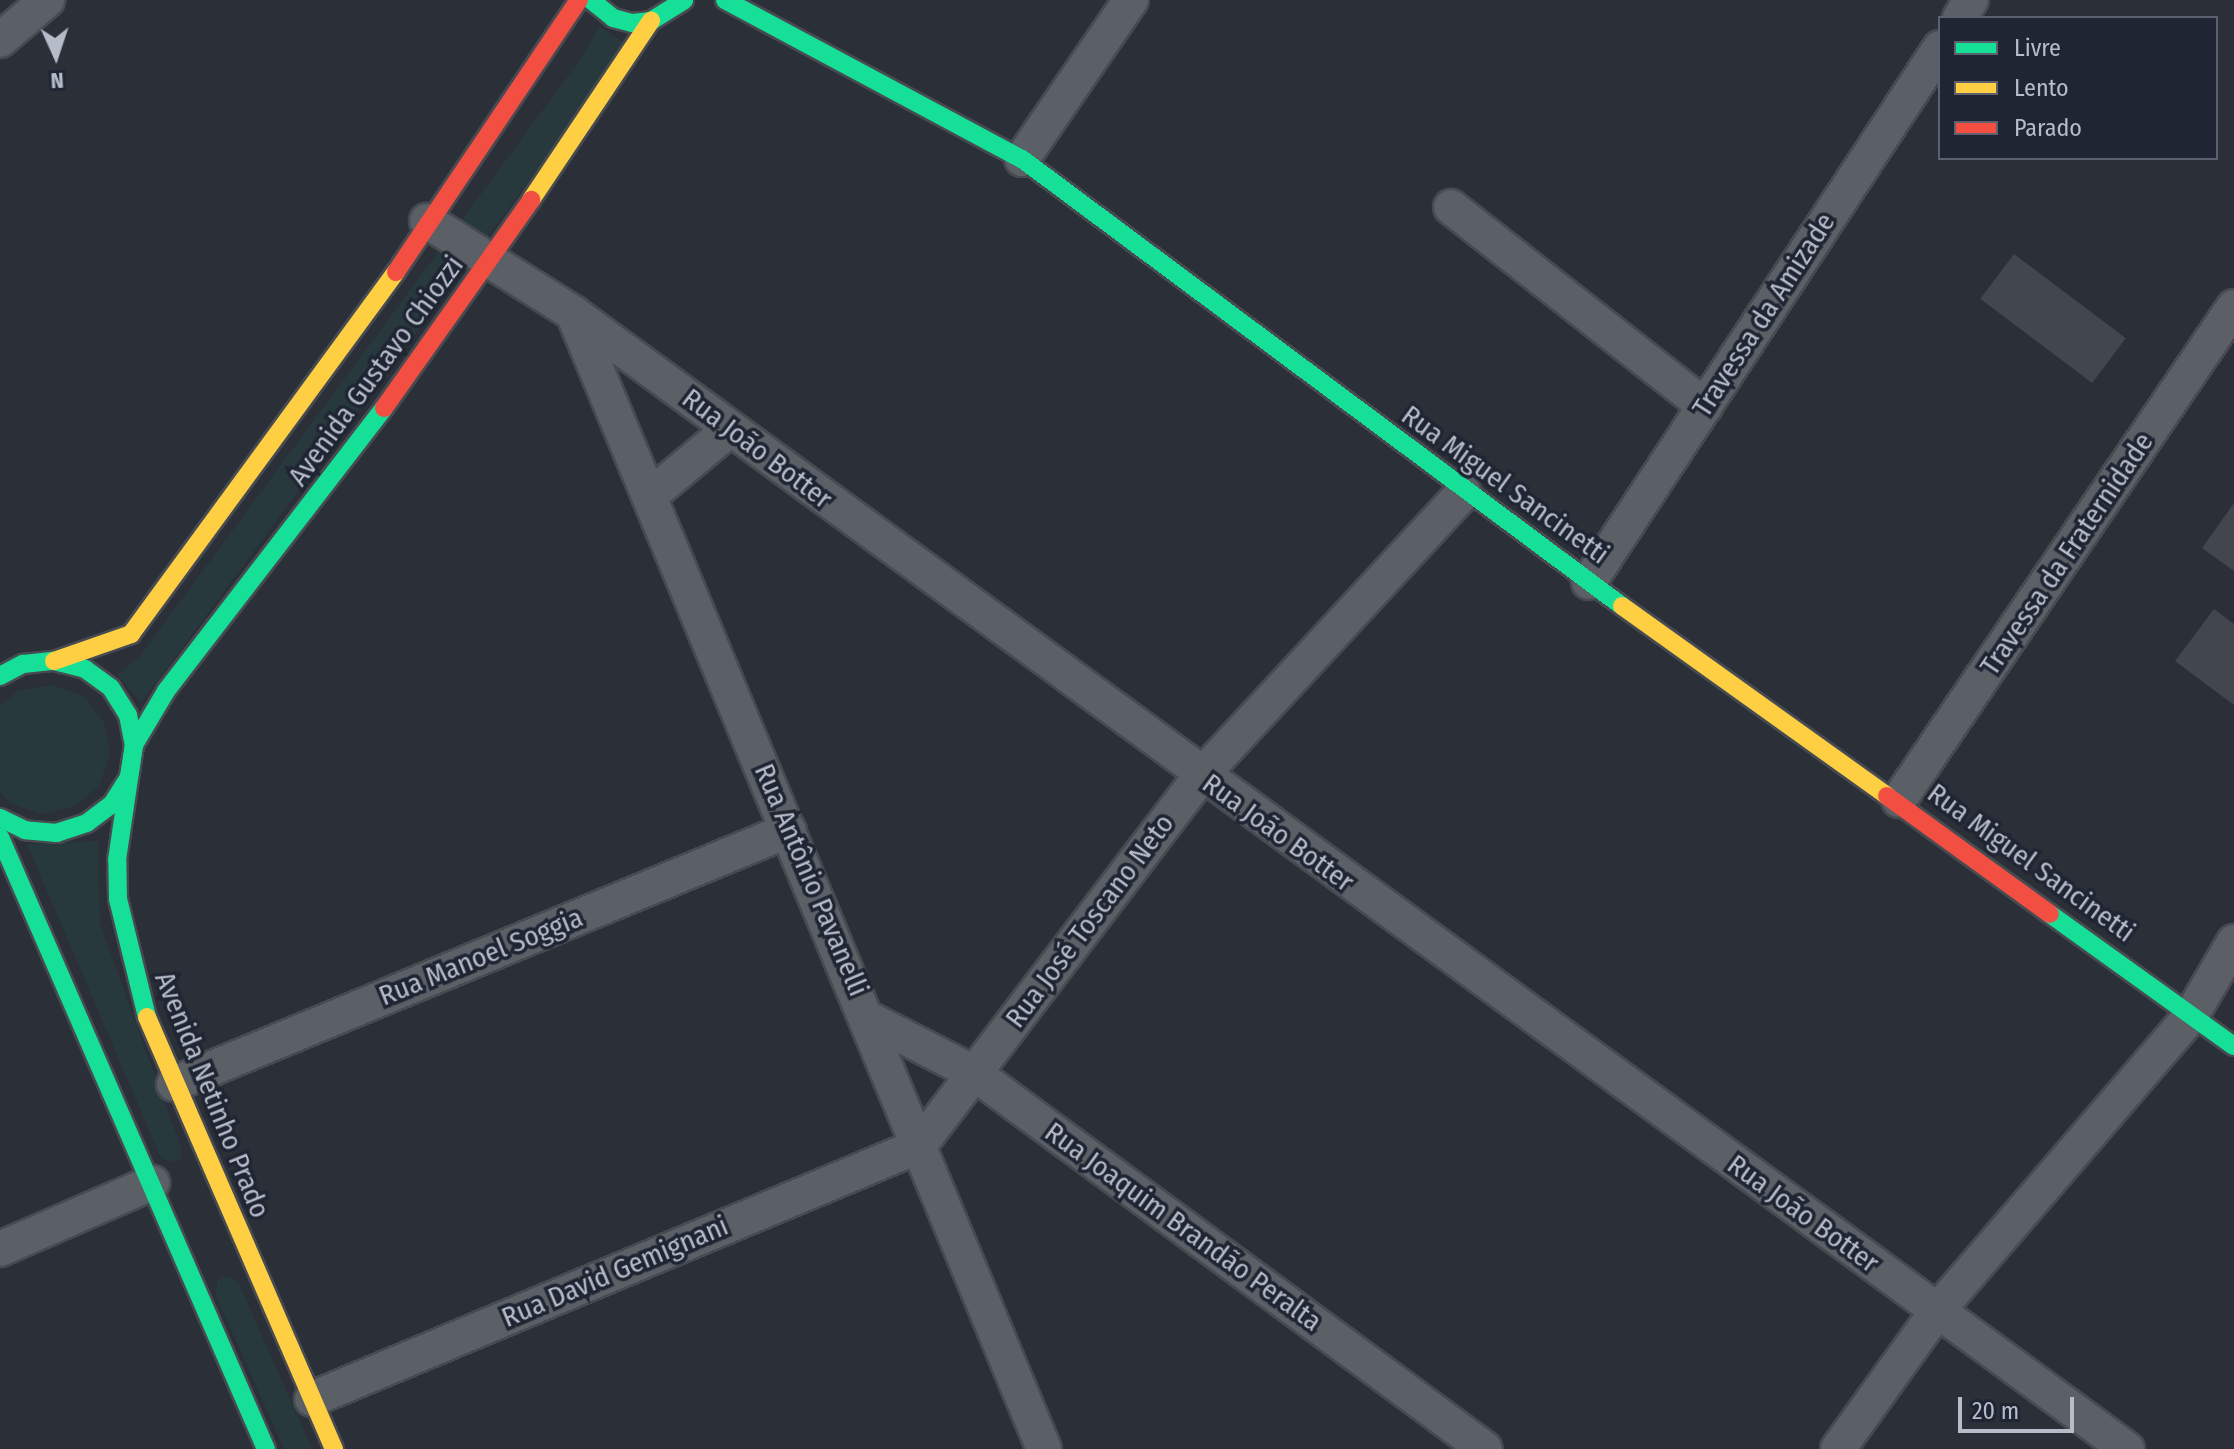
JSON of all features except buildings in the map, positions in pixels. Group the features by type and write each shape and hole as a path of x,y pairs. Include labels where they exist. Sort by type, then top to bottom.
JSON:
{"main road":[{"name":"Avenida Gustavo Chiozzi","path":"54,661 131,634 386,299 427,221 579,0"},
{"path":"591,0 613,18 651,21 684,0"},
{"name":"Rua Miguel Sancinetti","path":"725,0 1022,159 1464,492 1899,800 2234,1046"},
{"name":"Avenida Gustavo Chiozzi","path":"134,745 166,691 312,507 490,262 651,21"},
{"path":"415,318 438,333"},
{"path":"0,676 17,659 54,661 85,669 111,688 128,715 134,745 129,777 112,804 87,823 57,833 25,830 0,818"},
{"name":"Avenida Netinho Prado","path":"134,745 117,860 118,899 139,1000 174,1084 202,1167 334,1449"},
{"path":"0,837 159,1181 266,1449"}],"street":[{"path":"0,40 47,0"},
{"path":"1022,159 1131,0"},
{"name":"Travessa da Amizade","path":"1589,582 1938,51"},
{"path":"1451,207 1705,406"},
{"name":"Rua João Botter","path":"427,221 573,313 1200,777 2127,1449"},
{"name":"Travessa da Fraternidade","path":"1899,800 2234,307"},
{"name":"Rua Antônio Pavanelli","path":"573,313 871,1020 919,1146 1044,1449"},
{"path":"651,495 730,429"},
{"name":"Rua José Toscano Neto","path":"919,1146 1200,777 1464,492"},
{"name":"Rua Manoel Soggia","path":"174,1084 789,830"},
{"path":"1838,1449 1937,1311 2191,1016 2234,942"},
{"name":"Rua Joaquim Brandão Peralta","path":"871,1020 974,1073 1485,1449"},
{"name":"Rua David Gemignani","path":"312,1399 919,1146"},
{"path":"0,1249 159,1181"}],"shaded area":[{"path":"599,26 629,46 141,703 117,675 140,656 585,53"},
{"path":"51,685 83,696 104,722 110,754 99,786 73,807 40,814 9,802 0,792 0,706 18,691"},
{"path":"98,841 100,924 181,1148 182,1158 172,1162 161,1158 27,844"},
{"path":"229,1276 239,1284 312,1449 284,1449 216,1296 217,1280"}],"traffic: fast":[{"path":"591,0 613,18 632,23 651,21 684,0"},
{"path":"725,0 1022,159 1622,606"},
{"path":"147,1017 118,899 117,860 134,745 166,691 384,408"},
{"path":"0,676 23,664 54,661 85,669 111,688 128,715 134,745 129,777 112,804 87,823 57,833 25,830 0,818"},
{"path":"0,837 266,1449"},
{"path":"2050,914 2234,1046"}],"traffic: slow":[{"path":"531,200 651,21"},
{"path":"54,661 131,634 396,272"},
{"path":"1622,606 1887,796"},
{"path":"147,1017 334,1449"}],"traffic: jam":[{"path":"396,272 579,0"},
{"path":"384,408 531,200"},
{"path":"1887,796 2050,914"}]}
